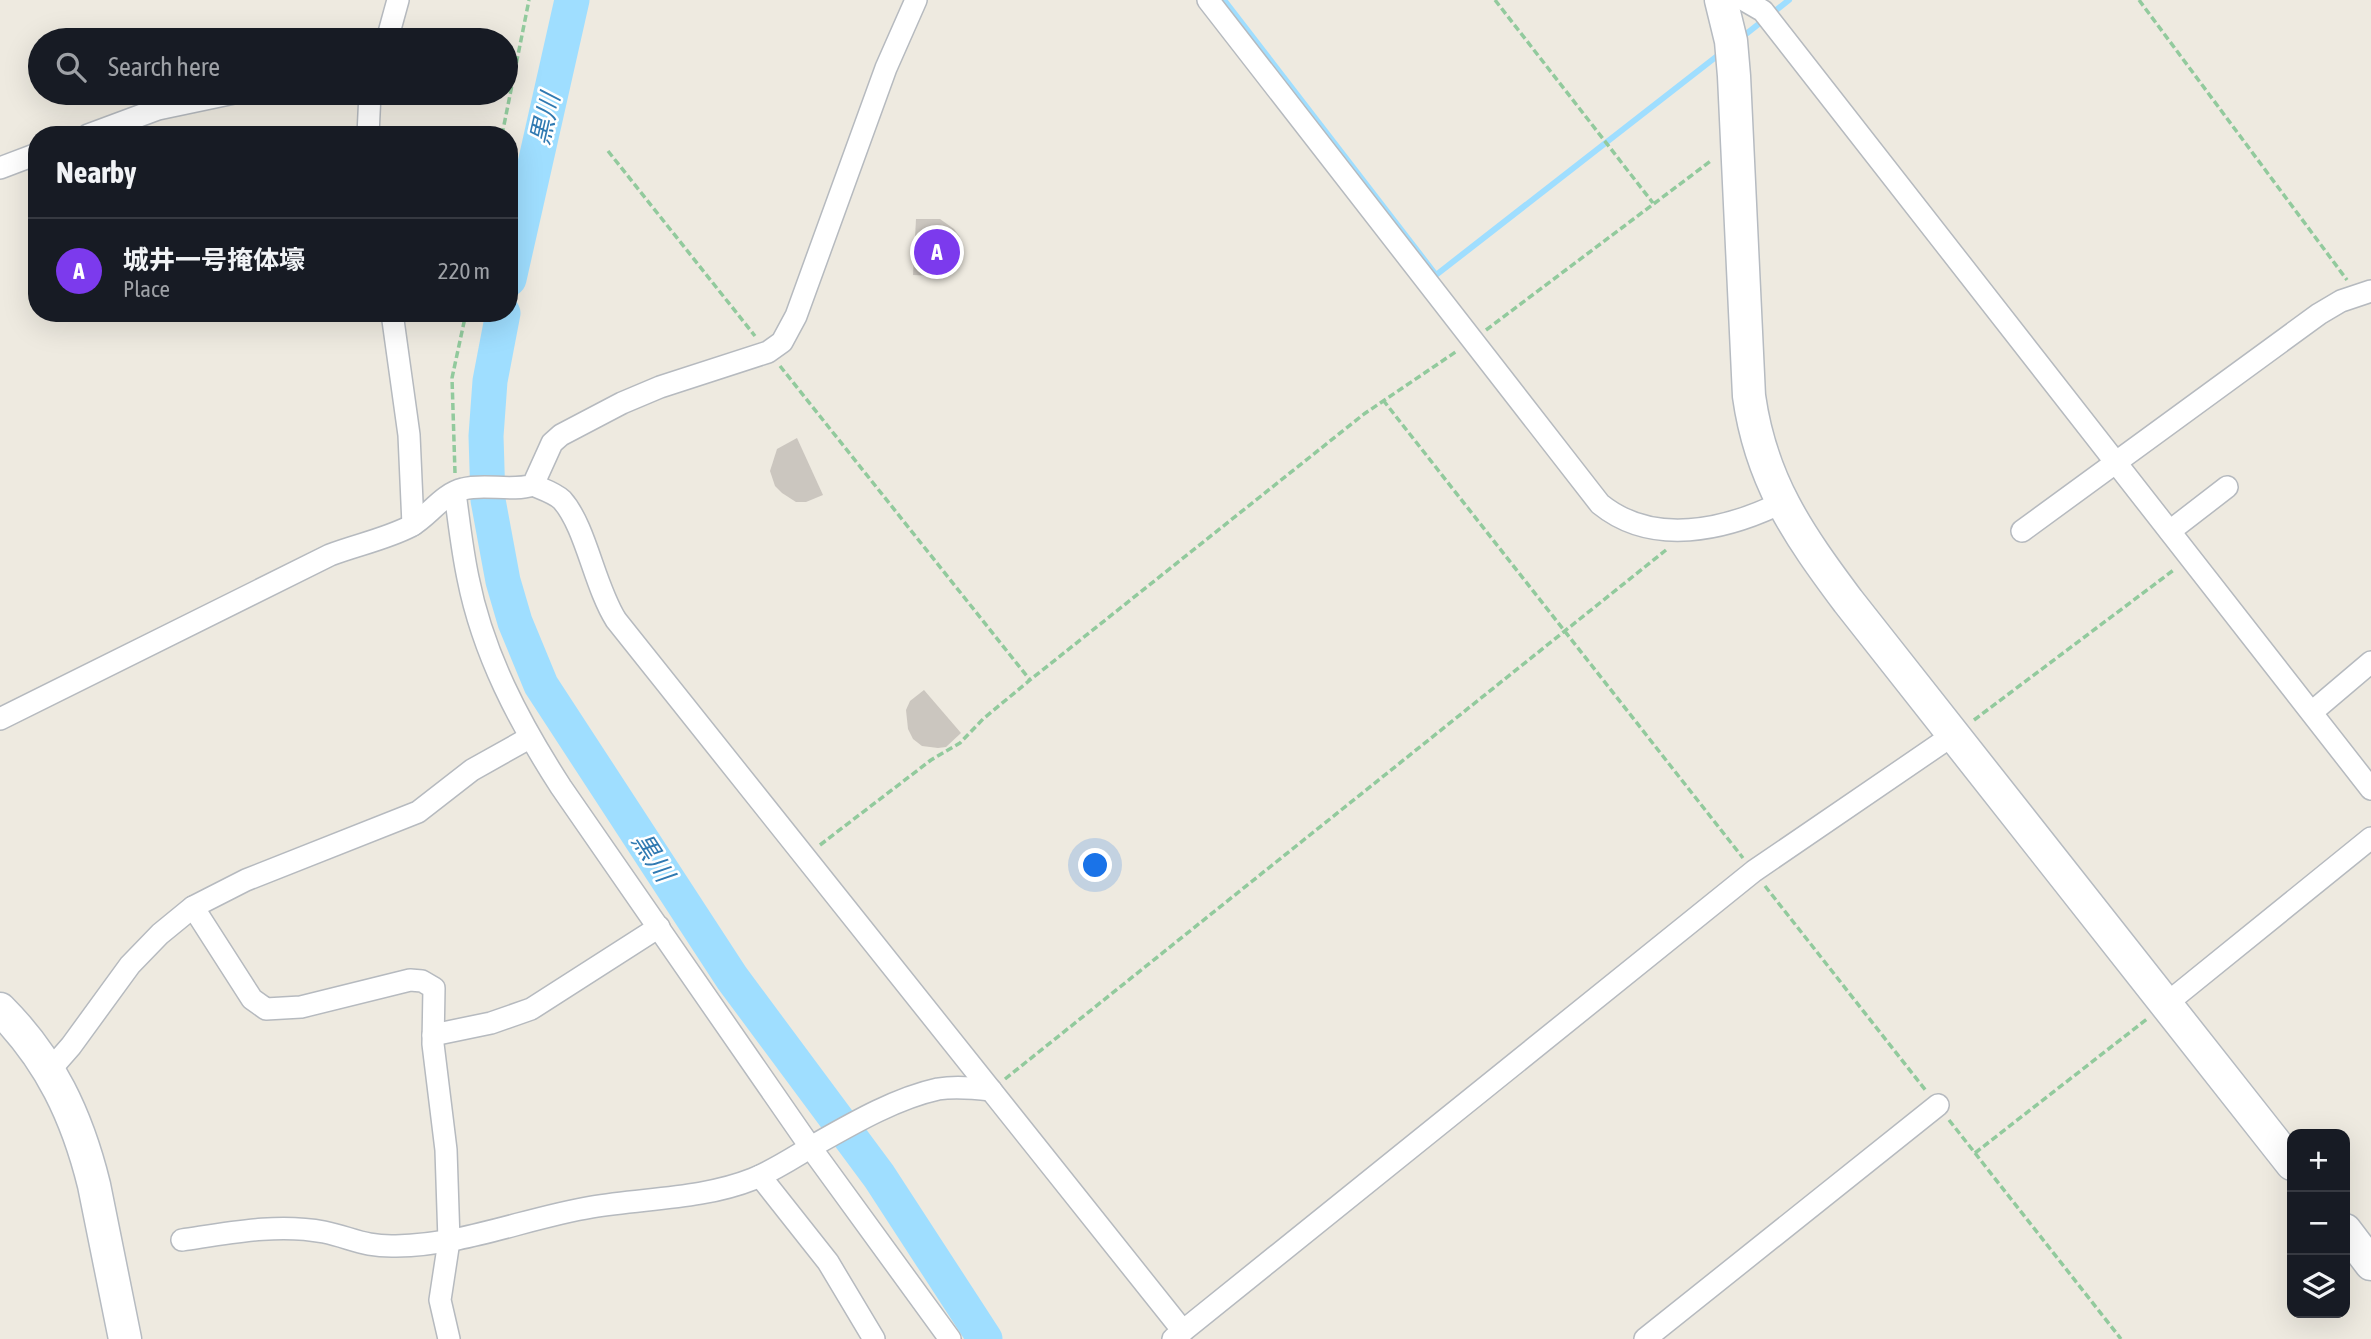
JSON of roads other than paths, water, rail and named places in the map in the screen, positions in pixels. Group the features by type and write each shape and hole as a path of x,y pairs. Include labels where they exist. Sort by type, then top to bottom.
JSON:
{"street":[{"path":"390,28 398,0"},
{"path":"528,486 552,443 568,431 660,387 768,352 782,342 796,316 886,68 916,0"},
{"path":"1208,0 1600,504 1630,523 1689,531 1739,521 1782,503"},
{"path":"1721,0 1731,41 1749,396 1760,448 1782,503 1797,530 1840,591 2287,1158"},
{"path":"1744,0 1763,11 2371,789"},
{"path":"113,126 178,105"},
{"path":"368,126 369,105"},
{"path":"0,168 28,157"},
{"path":"2022,531 2319,314 2341,301 2364,293"},
{"path":"394,322 410,435 413,525"},
{"path":"0,719 330,555 413,525 438,503 459,491 528,486 561,499 574,520 599,587 616,620 991,1090 1178,1335 1754,871 1954,735"},
{"path":"2170,531 2227,487"},
{"path":"459,491 468,579 484,634 510,702 529,737 561,787 950,1339"},
{"path":"2312,712 2371,662"},
{"path":"50,1070 71,1046 130,965 160,934 193,907 246,880 418,812 472,770 529,737"},
{"path":"2166,1004 2371,838"},
{"path":"193,907 252,999 266,1009 301,1007 410,980 422,981 434,988 435,1073 446,1150 449,1241 440,1300 449,1339"},
{"path":"433,1035 491,1023 531,1009 659,927"},
{"path":"0,1009 29,1040 50,1070 88,1162 125,1339"},
{"path":"183,1240 264,1228 323,1232 367,1245 398,1246 449,1241 591,1207 692,1194 732,1185 760,1176 910,1097 940,1089 965,1087 991,1090"},
{"path":"1645,1339 1938,1105"},
{"path":"760,1176 828,1262 874,1339"},
{"path":"2350,1237 2371,1264"}],"waterway":[{"name":"黒川","path":"518,239 572,0"},
{"path":"1224,0 1436,275 1721,53"},
{"path":"1741,38 1789,0"},
{"name":"黒川","path":"501,322 490,381 486,436 488,500 503,581 515,622 541,685 732,978 879,1176 985,1339"}],"place":[{"name":"城井一号掩体壕","path":"937,252"}]}
